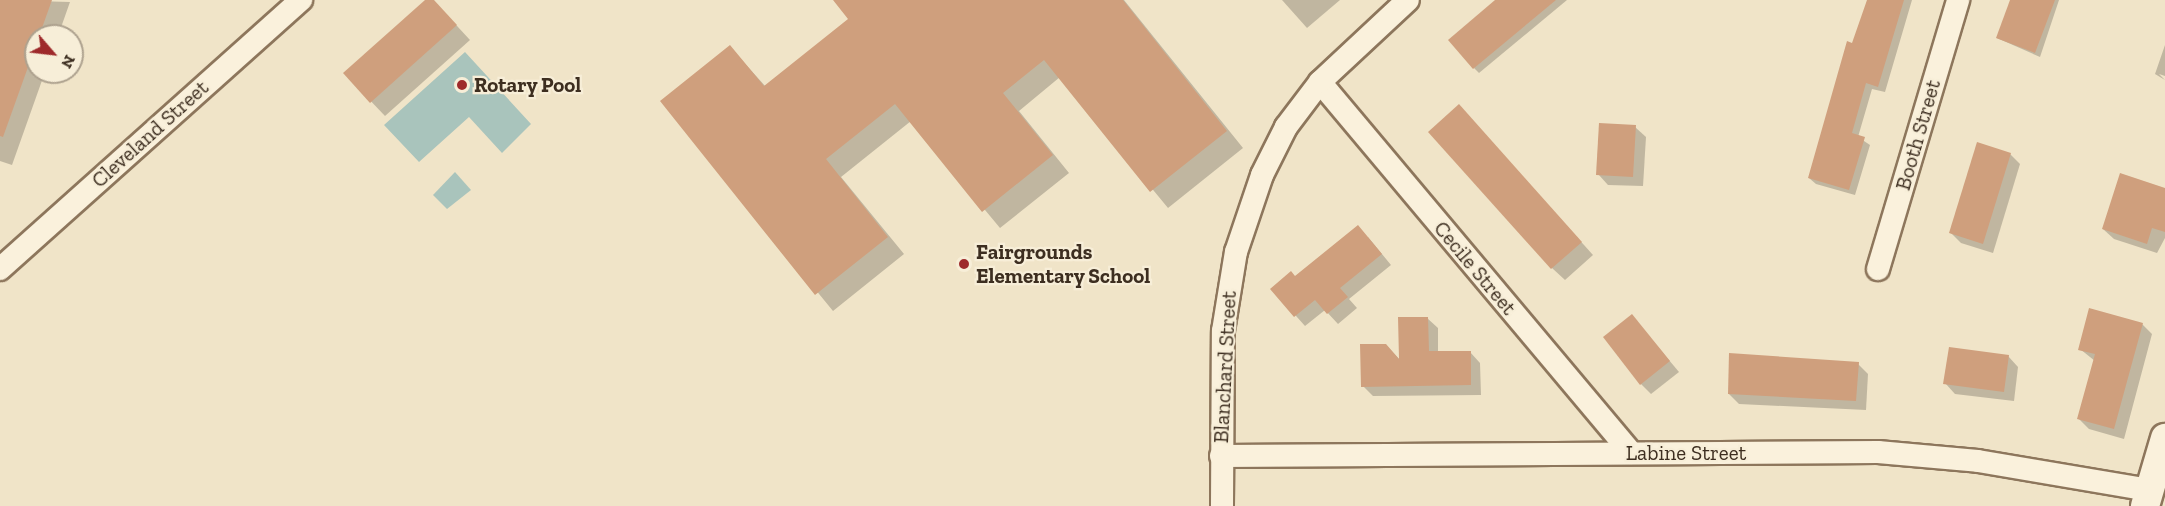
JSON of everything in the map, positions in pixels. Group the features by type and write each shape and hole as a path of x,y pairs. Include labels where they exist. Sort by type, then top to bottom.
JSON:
{"street":[{"name":"Cleveland Street","path":"0,269 301,0"},
{"name":"Blanchard Street","path":"1222,506 1223,331 1236,252 1262,175 1279,140 1320,82 1408,0"},
{"name":"Booth Street","path":"1878,269 1958,0"},
{"name":"Cecile Street","path":"1320,82 1631,453"},
{"path":"2147,498 2165,438"},
{"name":"Labine Street","path":"1221,456 1878,452 1978,461 2147,498"}],"water":[{"name":"Rotary Pool","path":"465,52 531,124 502,153 469,117 419,162 384,125"},
{"path":"455,172 471,190 447,209 433,195"}],"building":[{"path":"0,0 52,0 43,24 24,24 24,78 3,137 0,136"},
{"path":"425,0 434,0 457,25 370,103 343,73"},
{"path":"833,0 1123,0 1227,131 1150,192 1044,60 1003,93 1053,155 982,212 895,104 826,159 888,237 815,295 660,101 730,45 764,86 848,19"},
{"path":"1495,0 1556,0 1473,69 1448,40"},
{"path":"1867,0 1904,0 1878,87 1866,83 1852,133 1865,137 1849,190 1808,178 1847,41 1852,43"},
{"path":"2010,0 2055,0 2035,53 1996,38"},
{"path":"1459,104 1582,242 1551,269 1428,132"},
{"path":"1599,123 1636,125 1633,177 1596,175"},
{"path":"1977,142 2011,153 1983,244 1949,233"},
{"path":"2120,173 2165,188 2165,232 2152,228 2147,244 2102,229"},
{"path":"1358,225 1382,254 1340,288 1348,297 1327,314 1315,300 1294,317 1270,289 1291,271 1295,276"},
{"path":"2089,308 2143,323 2114,429 2077,419 2095,354 2078,350"},
{"path":"1632,314 1670,361 1640,385 1603,337"},
{"path":"1398,317 1428,317 1429,351 1471,351 1471,385 1361,387 1360,344 1386,344 1399,359"},
{"path":"1949,347 2009,355 2004,392 1943,384"},
{"path":"1729,353 1859,362 1856,401 1728,394"}],"place":[{"name":"Rotary Pool","path":"462,85"},
{"name":"Fairgrounds Elementary School","path":"964,264"}]}
